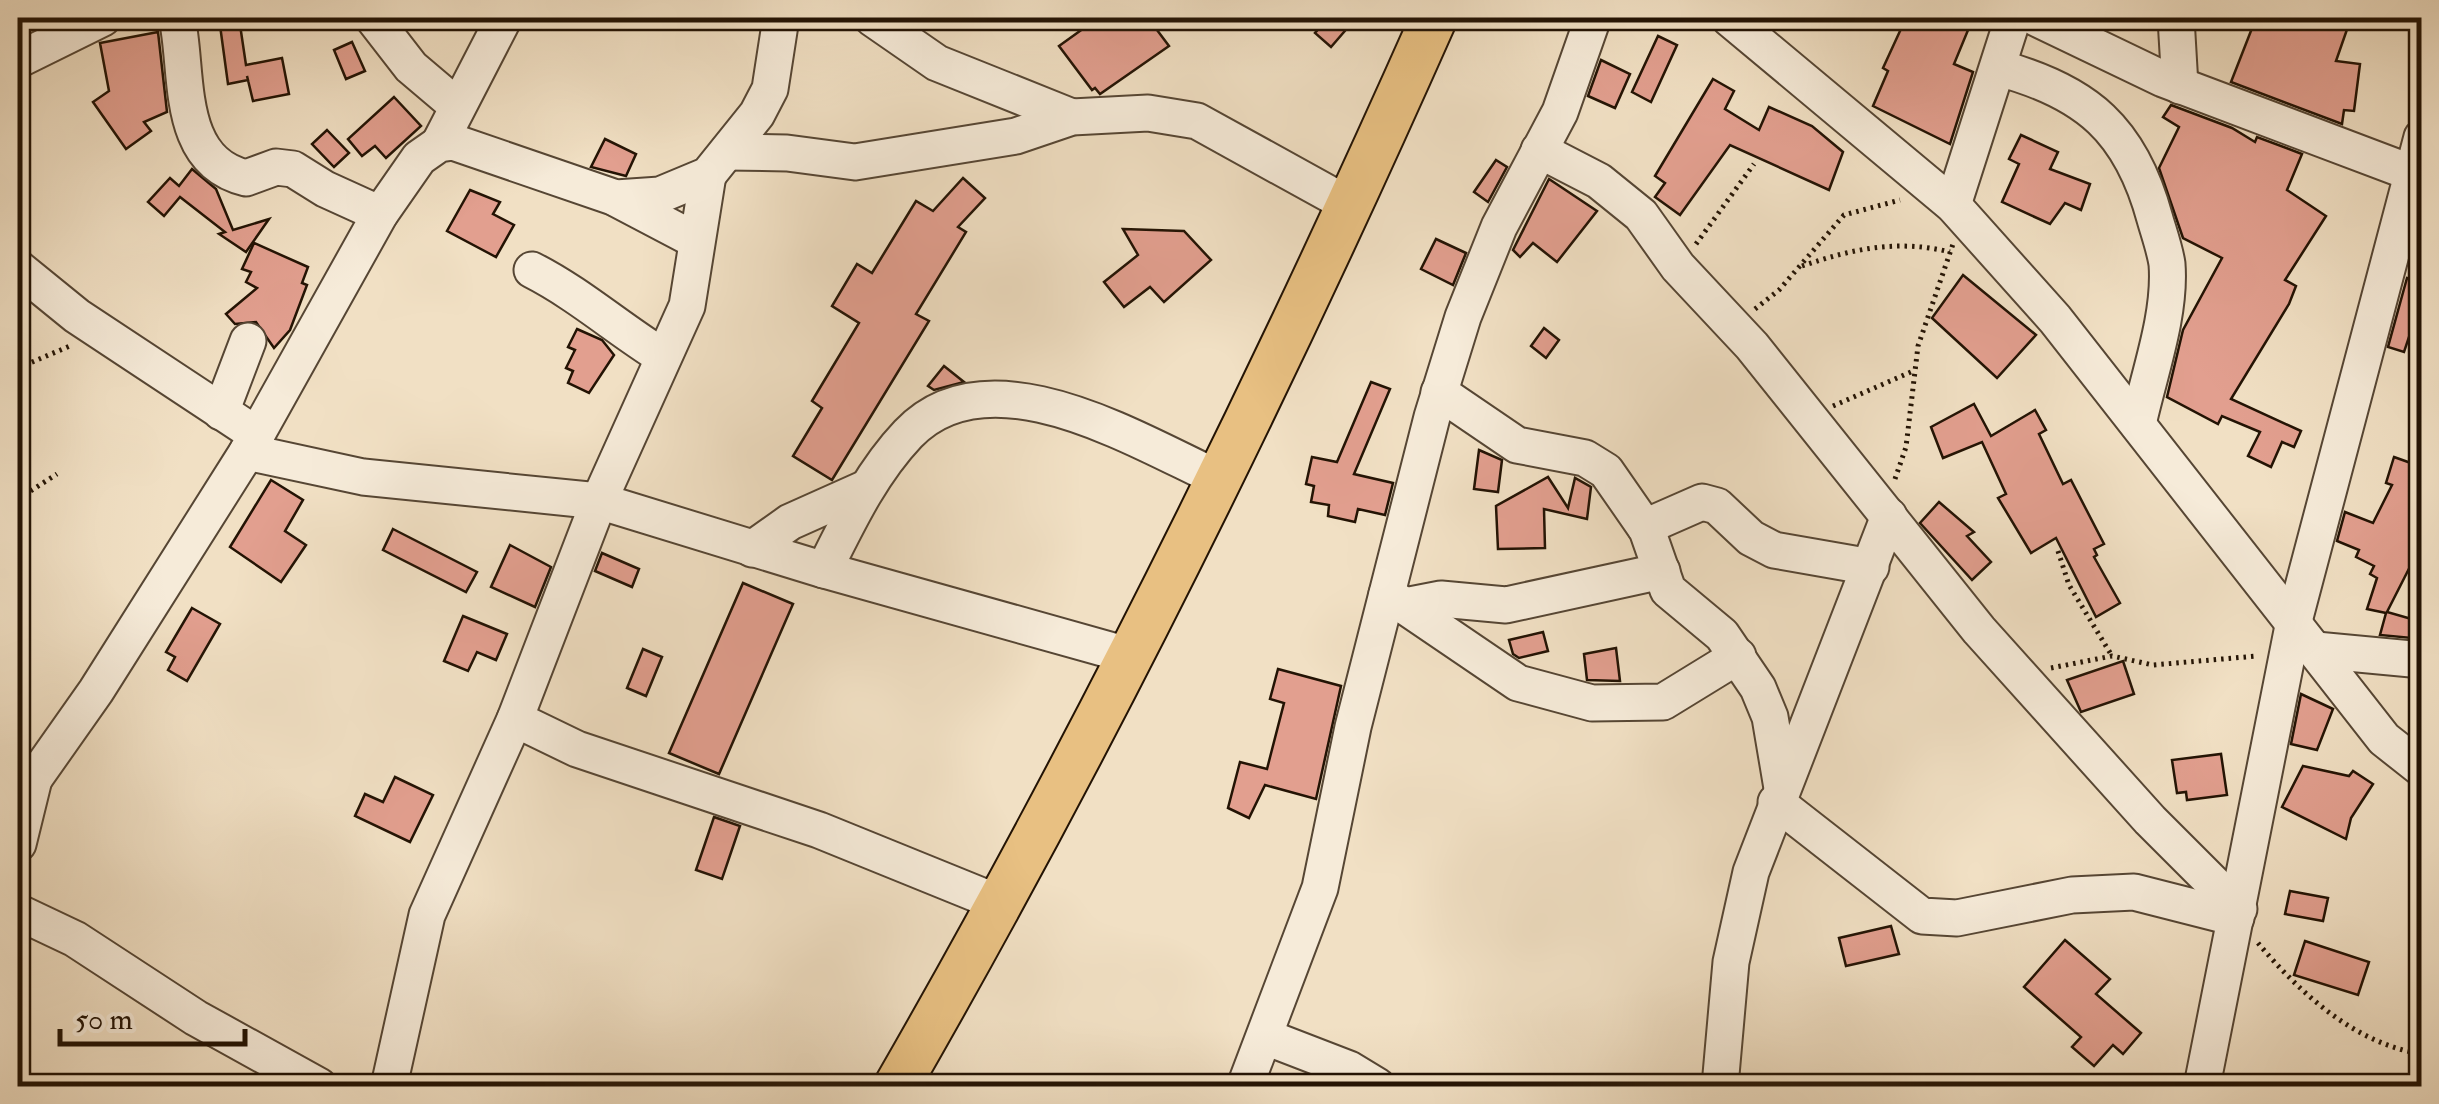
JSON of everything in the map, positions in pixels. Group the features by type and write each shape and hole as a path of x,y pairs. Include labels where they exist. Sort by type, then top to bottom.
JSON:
{"main road":[{"path":"897,1086 999,903 1220,478 1351,206 1434,18"}],"street":[{"path":"18,60 103,18"},
{"path":"177,18 186,102 195,132 220,166 246,178 276,168 293,168 326,189 380,214"},
{"path":"372,18 411,66 458,106"},
{"path":"18,844 26,784 70,732 252,444 380,214 420,158 439,144 504,18"},
{"path":"389,1086 427,916 515,720 599,501 687,306 694,275 695,240 718,164 770,89 781,18"},
{"path":"872,18 938,63 1072,117"},
{"path":"1245,1086 1320,888 1353,727 1396,600 1440,392 1499,227 1560,112 1593,18"},
{"path":"1729,18 1949,204 2055,319 2300,641 2384,739 2422,770"},
{"path":"1949,204 2013,18"},
{"path":"2176,18 2180,86"},
{"path":"2001,61 2046,23 2180,86 2412,173"},
{"path":"2001,61 2080,100 2119,134 2141,172 2167,264 2162,313 2138,424"},
{"path":"616,198 660,195 718,164 787,152 855,162 900,158 1016,136 1072,117 1148,112 1198,121 1351,206"},
{"path":"756,114 787,152"},
{"path":"2202,1086 2300,641 2422,137"},
{"path":"439,144 453,142 616,198 695,240"},
{"path":"1539,150 1624,198 2020,677 2238,913"},
{"path":"18,268 107,336 221,412 252,444 363,476 599,501 664,518 752,549 1130,656"},
{"path":"532,270 574,291 612,325 662,356"},
{"path":"221,412 248,341"},
{"path":"1440,392 1517,445 1600,464 1645,527 1668,590 1680,604 1722,635 1738,656 1770,717 1779,795 1922,916 1957,918 2072,896 2134,892 2238,913"},
{"path":"824,570 866,488 910,432 934,414 983,398 1034,400 1220,478"},
{"path":"752,549 790,522 866,488"},
{"path":"1645,527 1702,502 1717,506 1750,538 1774,550 1871,567"},
{"path":"1720,1086 1738,920 1779,795 1871,567 1880,505"},
{"path":"1396,600 1442,599 1506,605 1662,571"},
{"path":"1396,600 1518,683 1592,703 1663,702 1738,656"},
{"path":"2300,641 2422,660"},
{"path":"515,720 577,749 818,830 999,903"},
{"path":"18,912 75,939 196,1018 319,1086"},
{"path":"1266,1037 1350,1069 1377,1086"}],"path":[{"path":"1678,267 1754,164"},
{"path":"1734,328 1801,266 1844,214 1908,198 1949,204 1950,252 1913,371 1900,467 1880,505"},
{"path":"1801,266 1880,245 1920,244 1950,252"},
{"path":"18,368 107,336"},
{"path":"1808,418 1913,371"},
{"path":"18,499 57,474"},
{"path":"2058,551 2069,586 2112,656"},
{"path":"2020,677 2112,656 2153,665 2300,641"},
{"path":"2238,913 2296,986 2374,1041 2422,1054"}],"building":[{"path":"219,18 239,18 246,65 282,58 289,94 253,101 248,80 228,84"},
{"path":"1098,18 1148,18 1169,46 1100,94 1095,88 1092,90 1059,46"},
{"path":"1328,18 1356,18 1331,47 1315,33"},
{"path":"1906,18 1973,18 1954,64 1973,72 1950,144 1873,106 1888,71 1883,68"},
{"path":"2256,18 2351,18 2336,61 2360,64 2354,111 2344,110 2342,124 2231,82"},
{"path":"158,32 167,112 144,122 151,131 126,149 93,102 109,91 100,43"},
{"path":"1658,36 1677,45 1651,102 1632,92"},
{"path":"352,42 365,71 346,79 334,50"},
{"path":"1601,60 1630,74 1615,108 1588,96"},
{"path":"1713,79 1734,91 1725,109 1759,130 1769,107 1812,126 1843,152 1829,190 1730,145 1680,215 1655,197 1665,183 1655,176"},
{"path":"394,97 421,126 386,158 375,146 362,156 348,139"},
{"path":"2171,105 2232,128 2255,142 2257,137 2302,154 2287,190 2326,216 2285,280 2296,286 2289,304 2231,399 2301,431 2294,447 2282,442 2271,467 2248,456 2260,432 2222,416 2218,424 2167,397 2183,330 2222,258 2183,238 2159,168 2179,127 2163,117"},
{"path":"327,130 349,153 334,167 312,144"},
{"path":"2021,135 2058,152 2050,169 2090,184 2081,210 2065,203 2050,224 2002,202 2019,164 2009,159"},
{"path":"605,139 636,154 626,176 591,167"},
{"path":"1496,160 1507,167 1488,202 1474,192"},
{"path":"192,169 216,189 233,230 269,219 246,252 219,234 225,232 180,197 164,216 148,202 170,178 179,186"},
{"path":"963,178 985,198 958,227 966,232 916,314 929,321 832,480 793,456 822,408 812,401 859,323 832,306 857,264 872,273 916,201 933,211"},
{"path":"1549,179 1597,211 1557,262 1533,243 1520,257 1513,250"},
{"path":"470,190 500,202 493,214 514,225 496,257 447,231"},
{"path":"1123,229 1184,231 1211,260 1164,302 1150,287 1124,307 1104,282 1138,255"},
{"path":"1436,239 1466,253 1453,285 1421,269"},
{"path":"254,243 308,267 302,283 307,285 290,330 274,348 256,322 235,324 226,314 257,288 246,282 251,272 242,269"},
{"path":"1963,275 2036,335 1997,378 1932,318"},
{"path":"2407,278 2422,282 2422,298 2404,352 2388,347"},
{"path":"1544,328 1559,340 1546,358 1531,346"},
{"path":"577,329 602,340 614,355 589,393 568,383 573,371 566,368 575,350 568,347"},
{"path":"944,366 964,382 934,390 928,386"},
{"path":"1371,382 1390,389 1354,474 1393,483 1385,515 1358,509 1355,522 1328,516 1329,505 1311,502 1314,486 1306,484 1312,457 1337,462"},
{"path":"1974,404 1991,436 2035,410 2046,430 2039,434 2063,484 2071,480 2104,544 2094,549 2094,557 2120,603 2096,617 2056,538 2031,553 1998,498 2006,494 1982,442 1943,458 1931,427"},
{"path":"1479,450 1502,460 1498,492 1474,489"},
{"path":"2394,457 2422,467 2422,543 2387,612 2422,622 2422,639 2380,635 2386,613 2367,609 2377,578 2370,574 2374,566 2356,557 2359,550 2337,541 2345,512 2373,523 2392,485 2386,483"},
{"path":"1548,477 1568,508 1575,478 1591,487 1587,519 1544,509 1545,548 1498,549 1496,506"},
{"path":"271,480 303,500 285,531 306,545 281,582 230,547"},
{"path":"1939,502 1974,532 1967,536 1991,562 1972,580 1920,523"},
{"path":"393,529 477,572 466,592 383,550"},
{"path":"510,545 551,567 535,607 491,587"},
{"path":"602,553 639,569 632,587 595,571"},
{"path":"743,583 793,604 719,774 669,753"},
{"path":"192,608 220,624 187,681 168,670 175,657 166,652"},
{"path":"463,616 507,634 496,660 477,652 468,671 444,661"},
{"path":"1543,632 1548,651 1519,658 1513,654 1509,640"},
{"path":"1616,648 1620,681 1587,680 1584,654"},
{"path":"643,649 662,657 646,696 627,688"},
{"path":"2123,661 2134,694 2081,712 2067,680"},
{"path":"1278,669 1341,686 1316,799 1265,785 1249,818 1228,808 1240,762 1267,769 1284,703 1270,699"},
{"path":"2301,694 2333,709 2317,750 2291,744"},
{"path":"2221,754 2227,795 2187,800 2186,792 2177,793 2172,760"},
{"path":"2303,766 2349,776 2353,771 2373,784 2351,818 2346,839 2282,807"},
{"path":"395,777 433,795 410,842 355,816 365,794 383,802"},
{"path":"714,817 740,826 722,879 696,870"},
{"path":"2290,891 2328,898 2323,921 2285,914"},
{"path":"1891,926 1899,954 1846,966 1839,938"},
{"path":"2065,940 2110,979 2096,994 2141,1033 2123,1054 2113,1045 2094,1066 2072,1047 2081,1037 2024,987"},
{"path":"2305,941 2369,962 2358,995 2294,975"}]}
